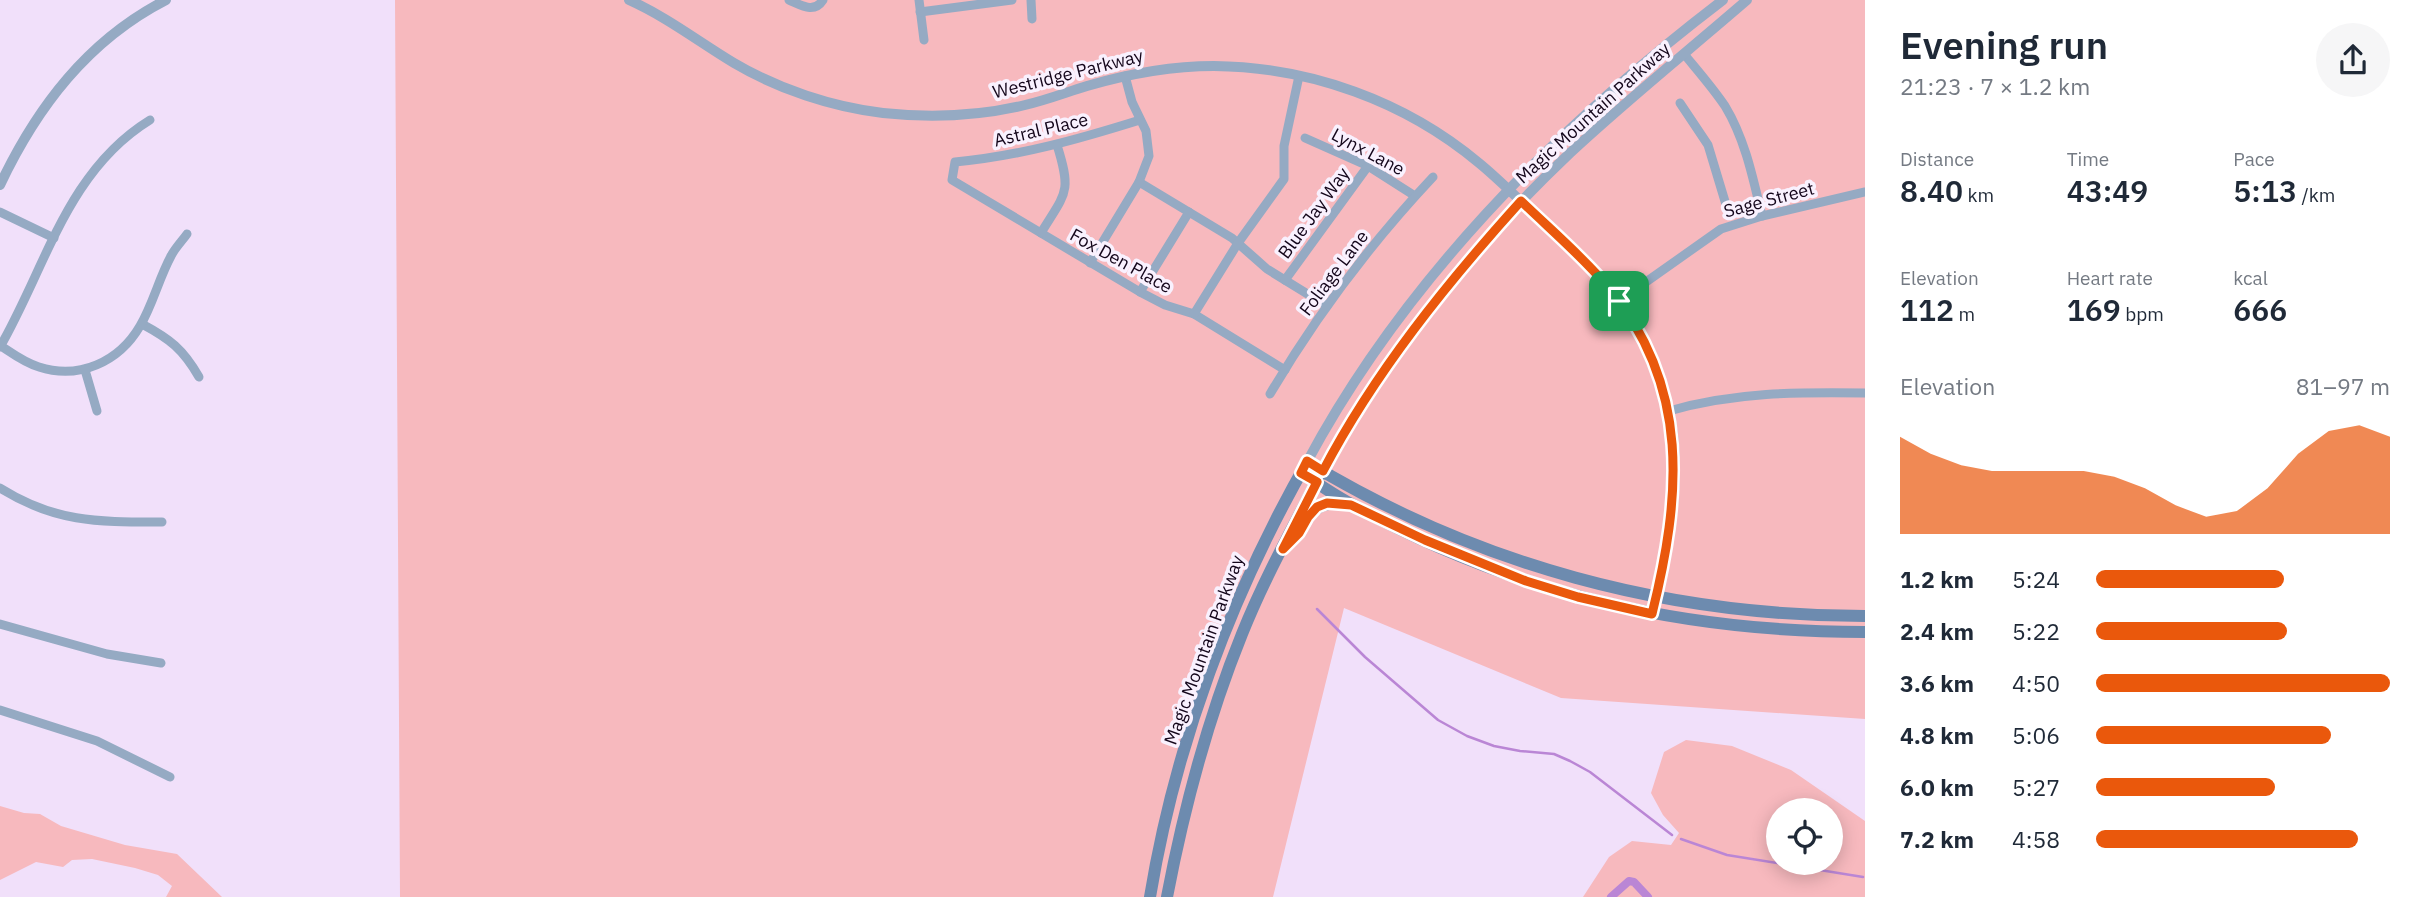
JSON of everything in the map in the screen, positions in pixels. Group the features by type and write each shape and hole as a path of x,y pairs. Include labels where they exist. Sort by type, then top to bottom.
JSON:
{"main road":[{"path":"1304,467 1320,477 1481,549 1575,579 1656,596 1772,613 1865,615"},
{"name":"Magic Mountain Parkway","path":"1150,897 1178,774 1211,671 1247,578 1304,467"},
{"path":"1320,477 1351,505 1435,544 1526,581 1578,597 1652,614 1760,628 1865,632"},
{"name":"Magic Mountain Parkway","path":"1167,897 1188,799 1205,739 1241,635 1320,477"},
{"path":"1283,549 1299,533 1317,507 1327,503 1351,505"}],"street":[{"path":"0,185 22,140 54,93 88,55 135,17 166,0"},
{"path":"789,0 807,8 820,4"},
{"path":"919,0 924,40"},
{"path":"920,12 1012,0"},
{"path":"1031,0 1032,19"},
{"name":"Magic Mountain Parkway","path":"1304,467 1343,402 1403,314 1446,258 1508,189 1580,119 1723,0"},
{"name":"Magic Mountain Parkway","path":"1320,477 1355,415 1409,336 1478,249 1521,201 1597,128 1747,0"},
{"name":"Westridge Parkway","path":"636,1 755,74 823,100 880,113 931,116 995,111 1041,101 1125,76 1174,68 1211,66 1251,67 1321,80 1356,91 1415,119 1450,141 1508,189 1599,277 1619,301 1650,356 1669,411 1674,451 1674,488 1669,531 1652,614"},
{"path":"1684,54 1718,96 1737,130 1762,216"},
{"path":"1090,262 1139,182 1149,156 1146,131 1132,103 1125,76"},
{"path":"1194,314 1238,243 1284,179 1284,146 1299,76"},
{"path":"1680,103 1708,145 1727,208"},
{"path":"150,120 130,132 100,160 86,178 0,347 38,367 68,371 85,370 113,356 142,324 172,254 187,234"},
{"name":"Astral Place","path":"953,171 955,162 1007,156 1056,145 1140,120"},
{"name":"Lynx Lane","path":"1305,138 1368,166 1415,196"},
{"path":"1041,233 1060,203 1067,182 1056,145"},
{"name":"Blue Jay Way","path":"1285,280 1368,166"},
{"name":"Fox Den Place","path":"953,171 951,180 1140,292 1166,305 1194,314 1285,370"},
{"name":"Foliage Lane","path":"1270,394 1327,306 1361,260 1433,177"},
{"path":"1139,182 1238,243 1255,260 1327,306"},
{"name":"Sage Street","path":"1619,301 1721,229 1762,216 1865,192"},
{"path":"0,212 54,238"},
{"path":"1140,292 1189,212"},
{"path":"142,324 180,348 199,377"},
{"path":"85,370 97,411"},
{"path":"1669,411 1702,401 1776,392 1865,393"},
{"path":"0,488 38,508 84,520 162,522"},
{"path":"0,624 107,654 161,663"},
{"path":"0,710 97,741 170,777"}],"shaded area":[{"path":"395,0 1865,0 1865,719 1561,698 1344,608 1273,897 400,897"},
{"path":"1686,740 1732,746 1791,770 1832,798 1766,798 1766,875 1843,875 1843,806 1865,821 1865,897 1583,897 1609,857 1632,841 1671,845 1679,833 1663,815 1651,793 1664,752"},
{"path":"0,806 24,813 40,814 61,826 125,845 177,854 222,897 166,897 172,886 158,875 92,859 72,860 63,867 36,862 0,880"}],"waterway":[{"path":"1317,609 1365,657 1438,720 1467,736 1494,746 1554,754 1570,761 1590,772 1672,835"},
{"path":"1681,839 1727,855 1863,877"},
{"path":"1611,897 1629,881 1634,882 1648,897"}],"route":[{"path":"1521,201 1599,277 1619,301 1650,356 1659,379 1669,411 1674,451 1674,488 1669,531 1652,614 1578,597 1526,581 1425,540 1351,505 1327,503 1317,507 1299,533 1283,549 1317,482 1301,473 1307,461 1323,471 1355,415 1409,336 1478,249 1521,201"}]}
